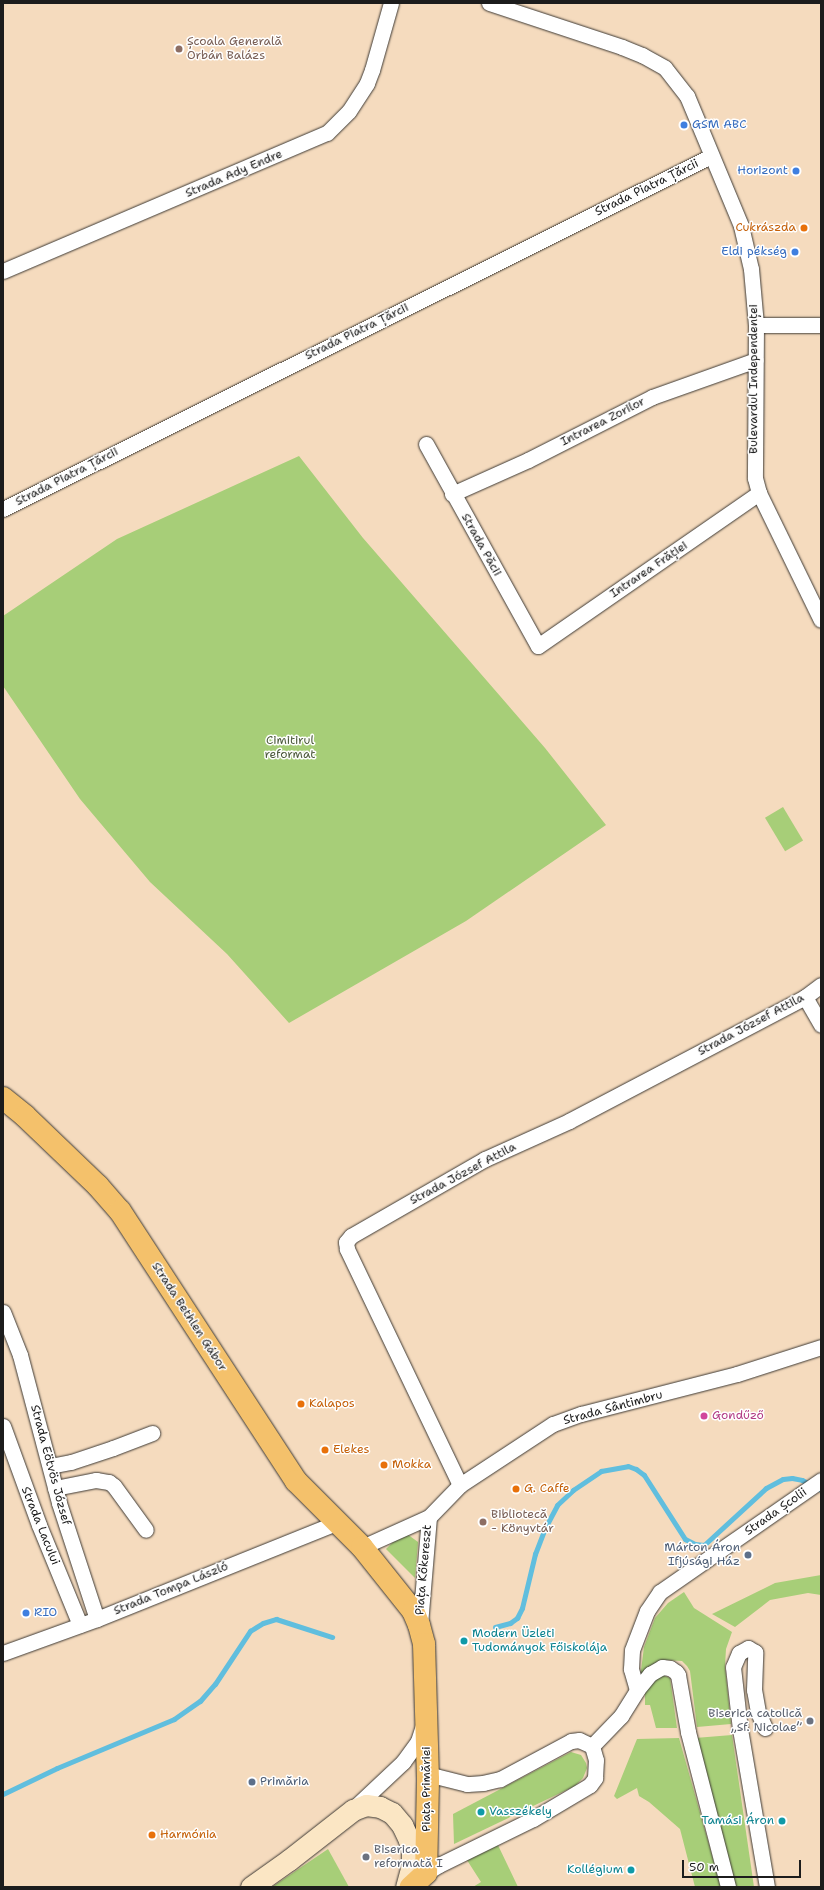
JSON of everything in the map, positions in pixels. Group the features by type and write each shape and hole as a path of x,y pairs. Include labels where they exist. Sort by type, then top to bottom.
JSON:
{"main road":[{"name":"Strada Bethlen Gábor","path":"3,1098 25,1116 98,1186 120,1211 292,1475 306,1493 338,1522 362,1547"},
{"name":"Piața Kőkereszt","path":"362,1547 413,1611 419,1625"},
{"name":"Piața Primăriei","path":"418,1880 427,1774 427,1709 424,1644 419,1625"},
{"name":"Piața Primăriei","path":"251,1887 289,1860 353,1810 366,1805 380,1807 392,1813 402,1824 411,1846 413,1857 411,1872 406,1887"}],"street":[{"name":"Strada Ady Endre","path":"3,271 327,134 349,111 367,83 391,3"},
{"name":"Bulevardul Independenței","path":"489,3 622,46 665,68 687,96 741,226 751,269 756,325 755,478 759,492 821,620"},
{"name":"Strada Piatra Țărcii","path":"3,509 711,156"},
{"path":"756,325 821,325"},
{"name":"Intrarea Zorilor","path":"452,494 528,460 652,397 756,360"},
{"name":"Strada Păcii","path":"426,444 452,494 538,646"},
{"name":"Intrarea Frăției","path":"538,646 759,492"},
{"name":"Strada József Attila","path":"460,1485 350,1256 346,1242 351,1236 486,1159 569,1121 805,997 821,985"},
{"path":"805,997 821,1025"},
{"name":"Strada Eötvös József","path":"3,1312 20,1355 55,1488 97,1619"},
{"name":"Strada Sântimbru","path":"429,1517 460,1485 537,1434 567,1419 737,1374 821,1347"},
{"name":"Strada Lacului","path":"3,1426 39,1525 80,1625"},
{"path":"50,1466 71,1462 152,1433"},
{"path":"55,1488 96,1480 109,1482 114,1486 146,1530"},
{"name":"Strada Școlii","path":"637,1690 631,1669 632,1650 647,1611 660,1592 821,1480"},
{"name":"Piața Kőkereszt","path":"362,1547 429,1517 419,1625"},
{"name":"Strada Tompa László","path":"3,1653 97,1619 338,1522"},
{"path":"765,1728 758,1712 754,1690 755,1652 748,1648 739,1653 733,1666 740,1729 767,1887"},
{"path":"592,1746 621,1716 646,1677 657,1669 670,1668 678,1675 688,1732 728,1887"},
{"name":"Piața Primăriei","path":"353,1810 411,1752 420,1735 427,1709"},
{"path":"418,1880 439,1864 532,1819 590,1785 595,1778 595,1753 592,1746 586,1742 571,1741 500,1779 483,1783 467,1784 427,1774"}],"green space":[{"name":"Cimitirul reformat","path":"299,456 363,538 545,748 606,825 466,921 289,1023 227,954 150,882 80,799 3,686 3,616 117,539"},
{"path":"783,807 803,840 785,851 765,818"},
{"path":"407,1534 418,1542 415,1578 386,1549 394,1541"},
{"path":"821,1575 821,1595 808,1593 770,1600 735,1627 712,1614 775,1583"},
{"path":"684,1592 694,1608 732,1632 726,1649 725,1666 731,1724 697,1727 690,1671 682,1661 665,1660 640,1678 644,1647 655,1618 668,1603"},
{"path":"662,1675 670,1678 677,1728 656,1728 650,1705 645,1705 645,1694 649,1683"},
{"path":"732,1735 754,1887 736,1887 695,1738"},
{"path":"679,1738 721,1887 695,1887 680,1829 649,1802 639,1796 637,1788 617,1799 614,1796 637,1739"},
{"path":"571,1752 581,1755 587,1768 583,1778 575,1786 454,1844 453,1814"},
{"path":"496,1841 518,1887 473,1887 481,1882 465,1857"},
{"path":"328,1849 349,1887 272,1887"}],"waterway":[{"path":"495,1627 510,1623 517,1618 522,1608 535,1554 545,1528 557,1505 573,1490 601,1471 628,1466 636,1469 644,1475 685,1539 695,1544 704,1545 766,1488 783,1479 792,1478 802,1480 821,1490"},
{"path":"3,1794 57,1768 174,1719 200,1701 215,1684 250,1631 263,1623 276,1619 332,1637"}],"place":[{"name":"Școala Generală Orbán Balázs","path":"179,49"},
{"name":"GSM ABC","path":"684,125"},
{"name":"Horizont","path":"796,171"},
{"name":"Cukrászda","path":"804,228"},
{"name":"Eldi pékség","path":"795,252"},
{"name":"Kalapos","path":"301,1404"},
{"name":"Gondűző","path":"704,1416"},
{"name":"Elekes","path":"325,1450"},
{"name":"Mokka","path":"384,1465"},
{"name":"G. Caffe","path":"516,1489"},
{"name":"Bibliotecă - Könyvtár","path":"483,1522"},
{"name":"Márton Áron Ifjúsági Ház","path":"748,1555"},
{"name":"RIO","path":"26,1613"},
{"name":"Modern Üzleti Tudományok Főiskolája","path":"464,1641"},
{"name":"Biserica catolică „Sf. Nicolae”","path":"810,1721"},
{"name":"Primăria","path":"252,1782"},
{"name":"Vasszékely","path":"481,1812"},
{"name":"Tamási Áron","path":"782,1821"},
{"name":"Harmónia","path":"152,1835"},
{"name":"Biserica reformată I","path":"366,1857"},
{"name":"Kollégium","path":"631,1870"}]}
